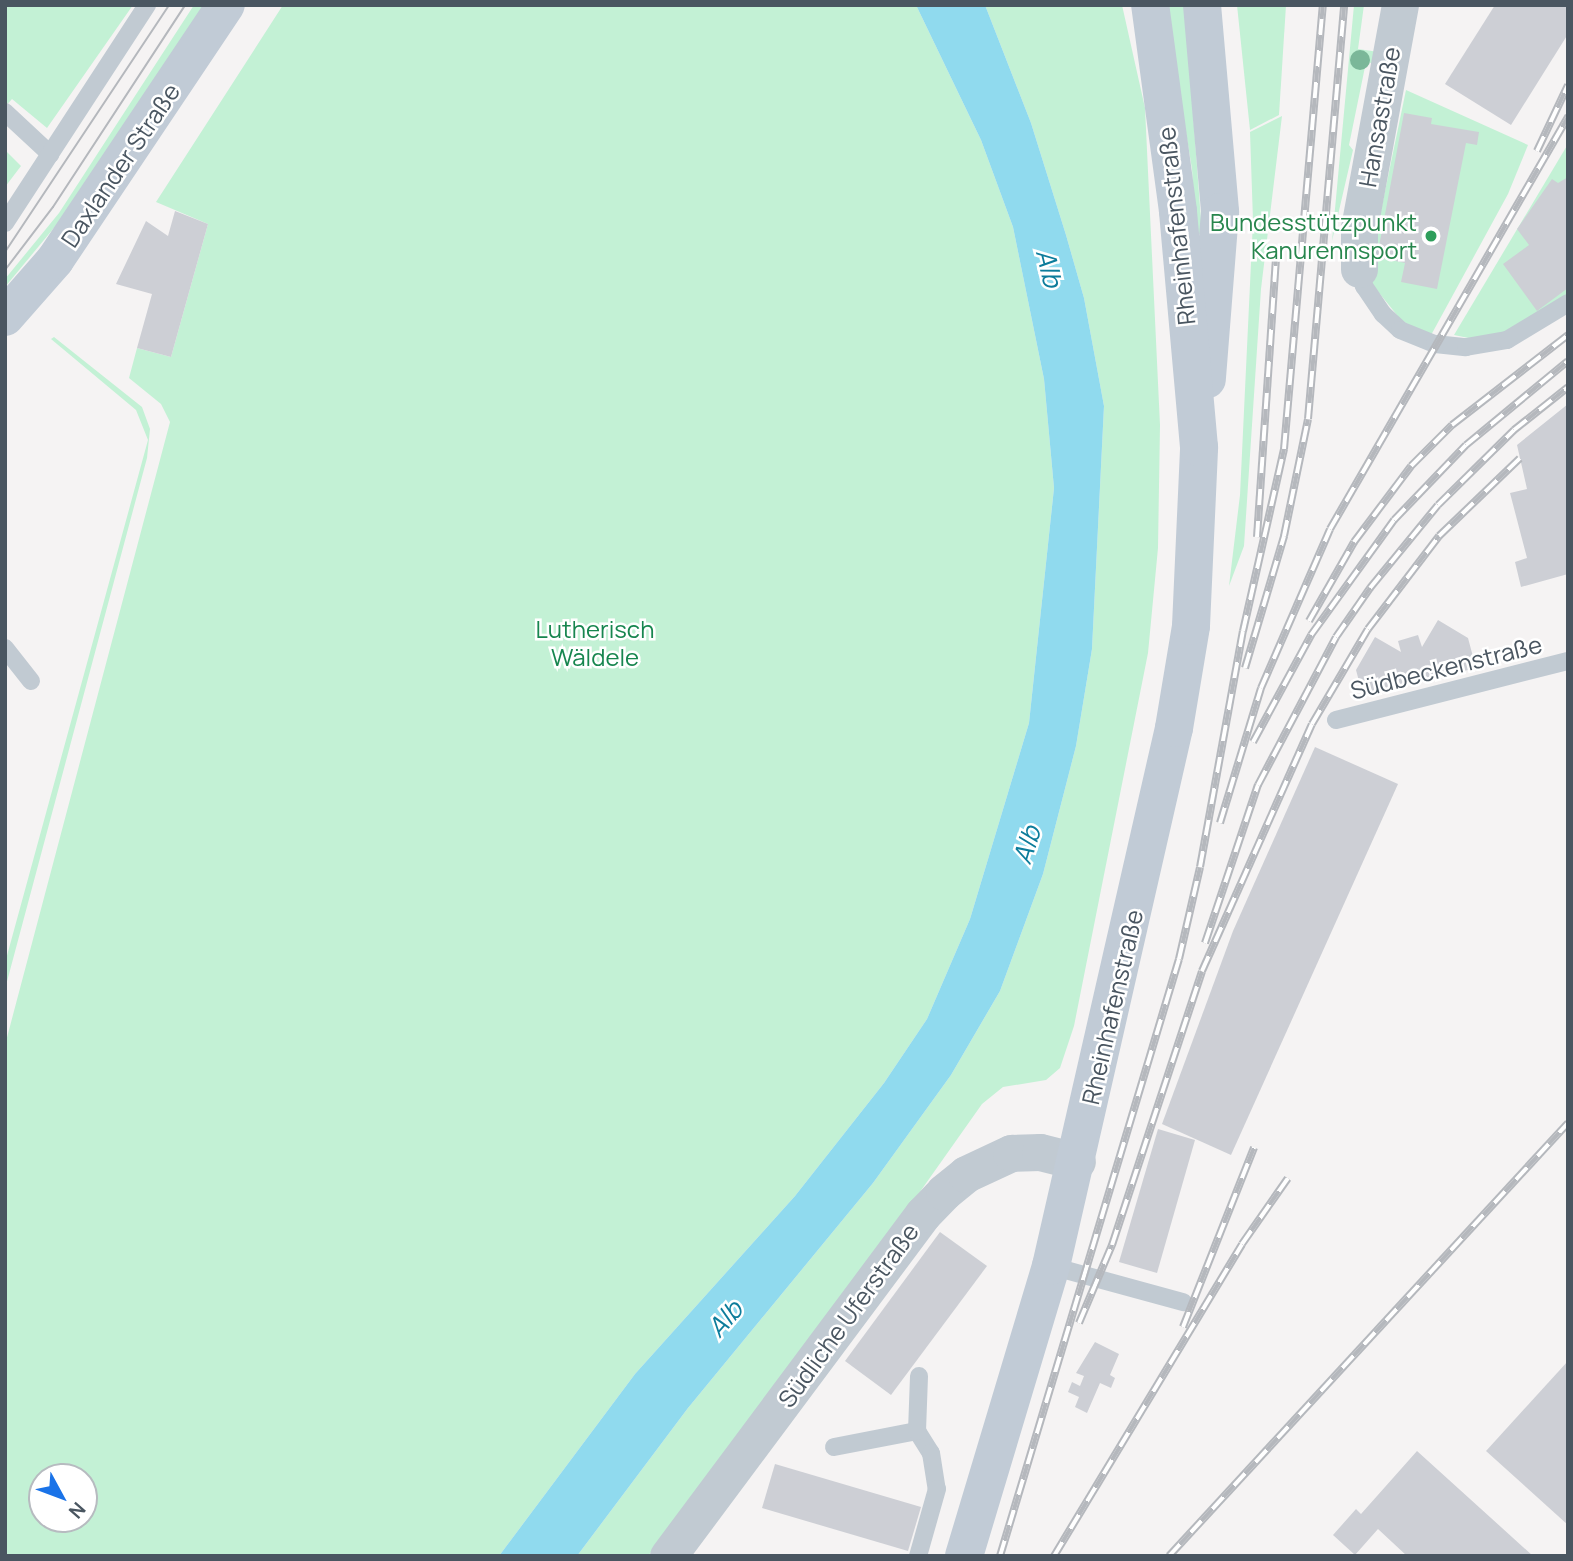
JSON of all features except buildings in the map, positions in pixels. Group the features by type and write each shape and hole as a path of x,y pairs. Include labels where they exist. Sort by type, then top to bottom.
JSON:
{"main road":[{"name":"Daxlander Straße","path":"5,317 55,260 226,5"},
{"name":"Rheinhafenstraße","path":"1150,5 1178,211 1199,447"},
{"name":"Rheinhafenstraße","path":"964,1556 1051,1266 1077,1161 1174,728 1191,626 1199,447 1213,330 1220,212 1202,5"}],"street":[{"name":"Hansastraße","path":"1359,269 1359,228 1400,5"},
{"name":"Südliche Uferstraße","path":"671,1555 923,1214 944,1192 966,1174 1011,1153 1040,1152 1077,1161"}],"lane":[{"path":"5,223 148,5"},
{"path":"5,113 50,154"},
{"path":"1359,269 1383,314 1400,330 1435,344 1466,347 1507,340 1568,303"},
{"path":"5,648 31,681"},
{"name":"Südbeckenstraße","path":"1336,720 1568,661"},
{"path":"1051,1266 1183,1302"},
{"path":"918,1556 937,1489 931,1453 917,1431 919,1376"},
{"path":"834,1447 917,1431"}],"green space":[{"path":"5,5 133,5 47,128 12,99 5,107"},
{"path":"194,5 204,5 58,223 5,287 5,279 59,213"},
{"name":"Lutherisch Wäldele","path":"283,5 916,5 981,140 1013,227 1044,379 1054,488 1029,723 970,919 927,1019 884,1083 795,1196 635,1374 499,1556 5,1556 5,1045 170,422 161,404 129,378 137,348 171,357 208,224 156,202"},
{"path":"985,5 1122,5 1145,108 1160,425 1158,548 1148,653 1074,1026 1060,1068 1046,1080 1003,1087 982,1104 840,1305 648,1556 577,1556 688,1408 873,1183 951,1075 1000,991 1043,874 1076,746 1092,649 1104,406 1084,298 1066,235 1031,123"},
{"path":"1165,5 1185,5 1202,234 1196,234 1192,169"},
{"path":"1237,5 1286,5 1279,115 1250,130"},
{"path":"1354,5 1364,5 1358,49 1379,52 1376,64 1366,62 1349,145 1353,150 1332,241"},
{"name":"Bundesstützpunkt Kanurennsport","path":"1406,90 1528,145 1508,194 1430,337 1401,320 1367,278"},
{"path":"1282,116 1261,289 1244,546 1229,586 1240,495 1253,221 1250,132"},
{"path":"1568,144 1568,298 1511,332 1483,341 1454,335"},
{"path":"5,150 21,166 5,187"},
{"path":"54,337 142,407 150,429 147,458 5,989 5,963 148,440 136,410 51,339"}],"water":[{"name":"Alb","path":"916,5 985,5 1031,123 1066,235 1084,298 1104,406 1092,649 1076,746 1043,874 1000,991 951,1075 873,1183 688,1408 577,1556 499,1556 635,1374 795,1196 884,1083 927,1019 970,919 1029,723 1054,488 1044,379 1013,227 981,140"}],"tram line":[{"path":"5,252 169,5"},
{"path":"5,270 53,207 185,5"}],"railway":[{"path":"1000,1556 1179,959 1200,867 1243,631 1284,449 1323,5"},
{"path":"1245,668 1284,536 1308,419 1344,5"},
{"path":"1537,151 1568,85"},
{"path":"1220,823 1261,688 1330,529 1568,116"},
{"path":"1257,537 1276,260"},
{"path":"1309,621 1354,542 1411,466 1452,425 1568,335"},
{"path":"1253,742 1311,635 1394,520 1466,445 1568,361"},
{"path":"1205,943 1258,785 1336,637 1370,588 1438,505 1514,430 1568,387"},
{"path":"1079,1323 1112,1245 1202,971 1312,724 1368,629 1439,536 1520,458"},
{"path":"1169,1556 1568,1123"},
{"path":"1183,1327 1254,1148"},
{"path":"1054,1556 1242,1244 1288,1178"}],"place":[{"name":"Bundesstützpunkt Kanurennsport","path":"1431,236"}]}
